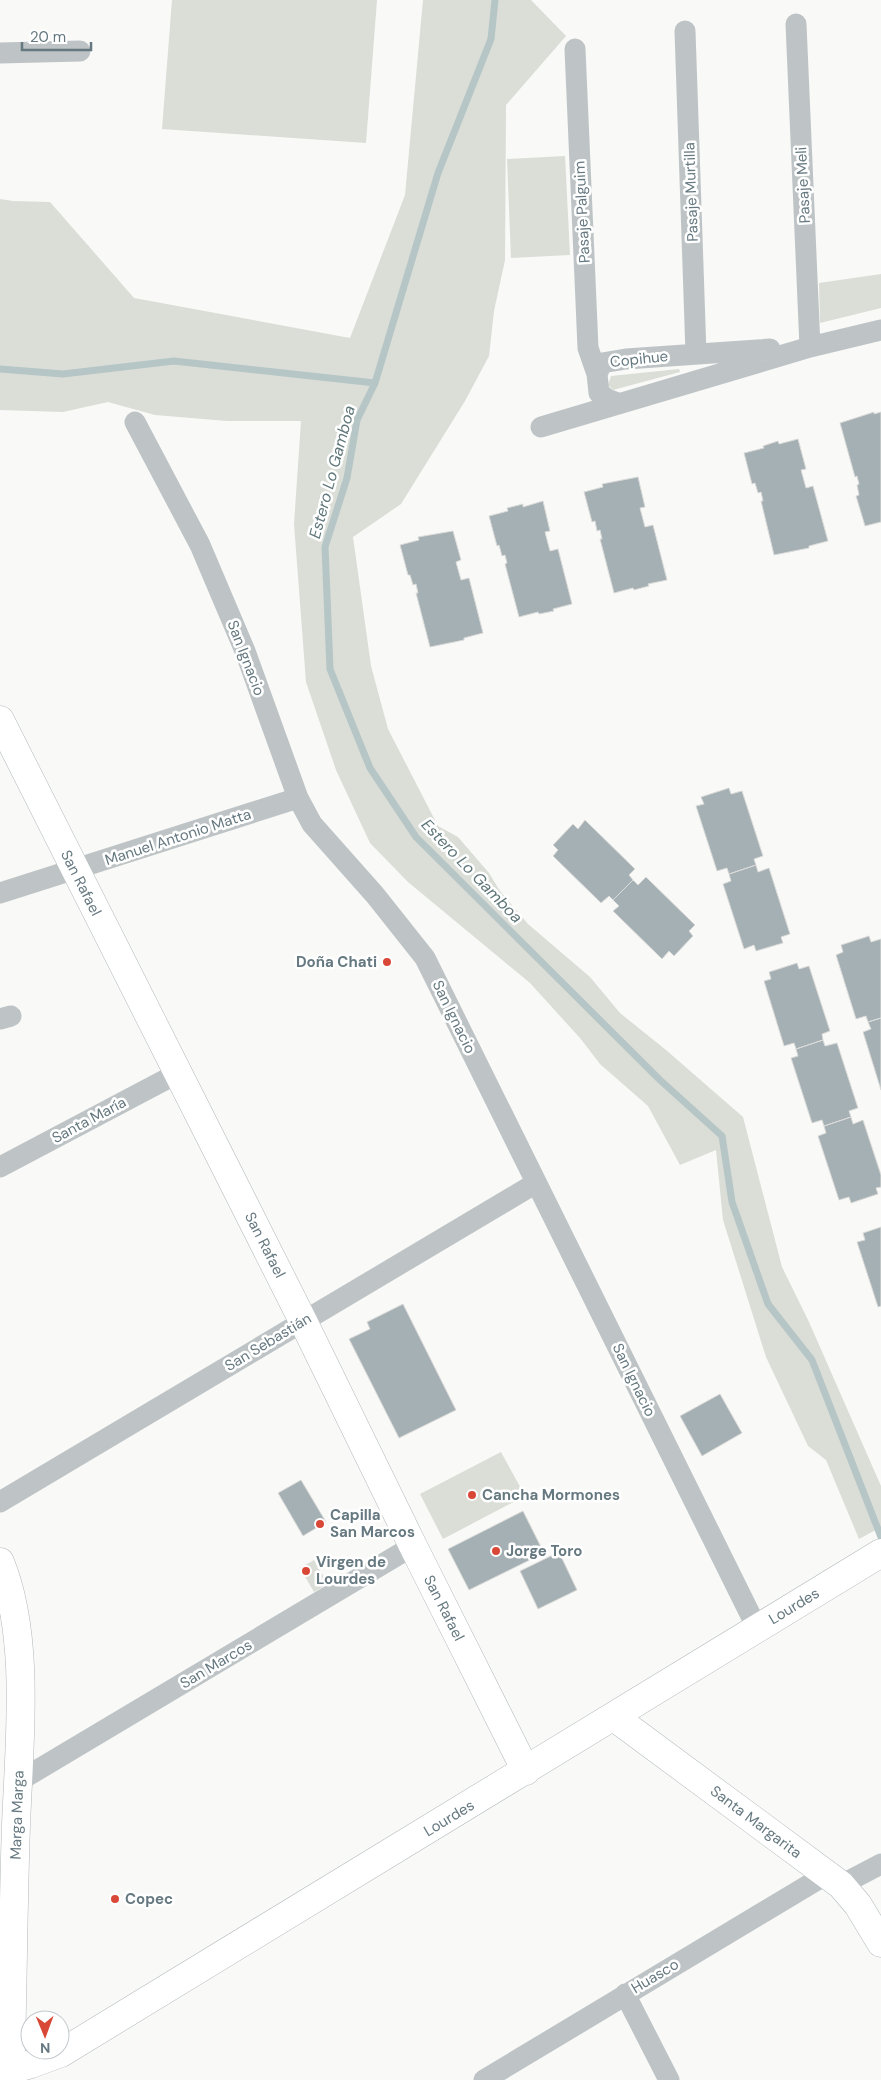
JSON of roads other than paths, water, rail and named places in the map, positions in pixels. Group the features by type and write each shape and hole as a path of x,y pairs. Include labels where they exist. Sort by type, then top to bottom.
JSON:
{"main road":[{"name":"San Rafael","path":"0,720 303,1321 526,1771"},
{"name":"Lourdes","path":"7,2074 61,2053 881,1553"},
{"name":"Marga Marga","path":"0,1562 13,1604 20,1664 19,1781 8,1820 7,2074"},
{"name":"Santa Margarita","path":"614,1717 834,1879 858,1906 881,1943"}],"street":[{"name":"Pasaje Meli","path":"796,24 810,347"},
{"name":"Pasaje Murtilla","path":"685,31 696,354"},
{"name":"Pasaje Palguim","path":"575,49 588,348 597,374"},
{"path":"0,54 80,51"},
{"name":"Copihue","path":"810,347 609,361 602,363 597,374 599,393 607,399 618,403 810,347 881,330"},
{"path":"541,427 618,403"},
{"name":"San Ignacio","path":"135,422 200,545 245,651 298,798 312,824 375,895 425,958 757,1628"},
{"name":"Manuel Antonio Matta","path":"0,892 298,798"},
{"name":"Santa María","path":"0,1167 178,1074"},
{"name":"San Sebastián","path":"0,1502 536,1183"},
{"name":"San Marcos","path":"19,1781 413,1546"},
{"name":"Huasco","path":"484,2080 625,1994 834,1879 881,1864"},
{"path":"625,1994 669,2080"}],"waterway":[{"name":"Estero Lo Gamboa","path":"495,0 491,39 438,173 375,383 357,420 347,478 325,547 330,669 370,768 416,837 660,1080 722,1136 732,1202 768,1304 812,1360 881,1537"},
{"path":"0,369 63,374 174,361 375,383"}],"place":[{"name":"Doña Chati","path":"387,962"},
{"name":"Cancha Mormones","path":"472,1495"},
{"name":"Capilla San Marcos","path":"320,1524"},
{"name":"Jorge Toro","path":"496,1551"},
{"name":"Virgen de Lourdes","path":"306,1571"},
{"name":"Copec","path":"115,1899"}]}
